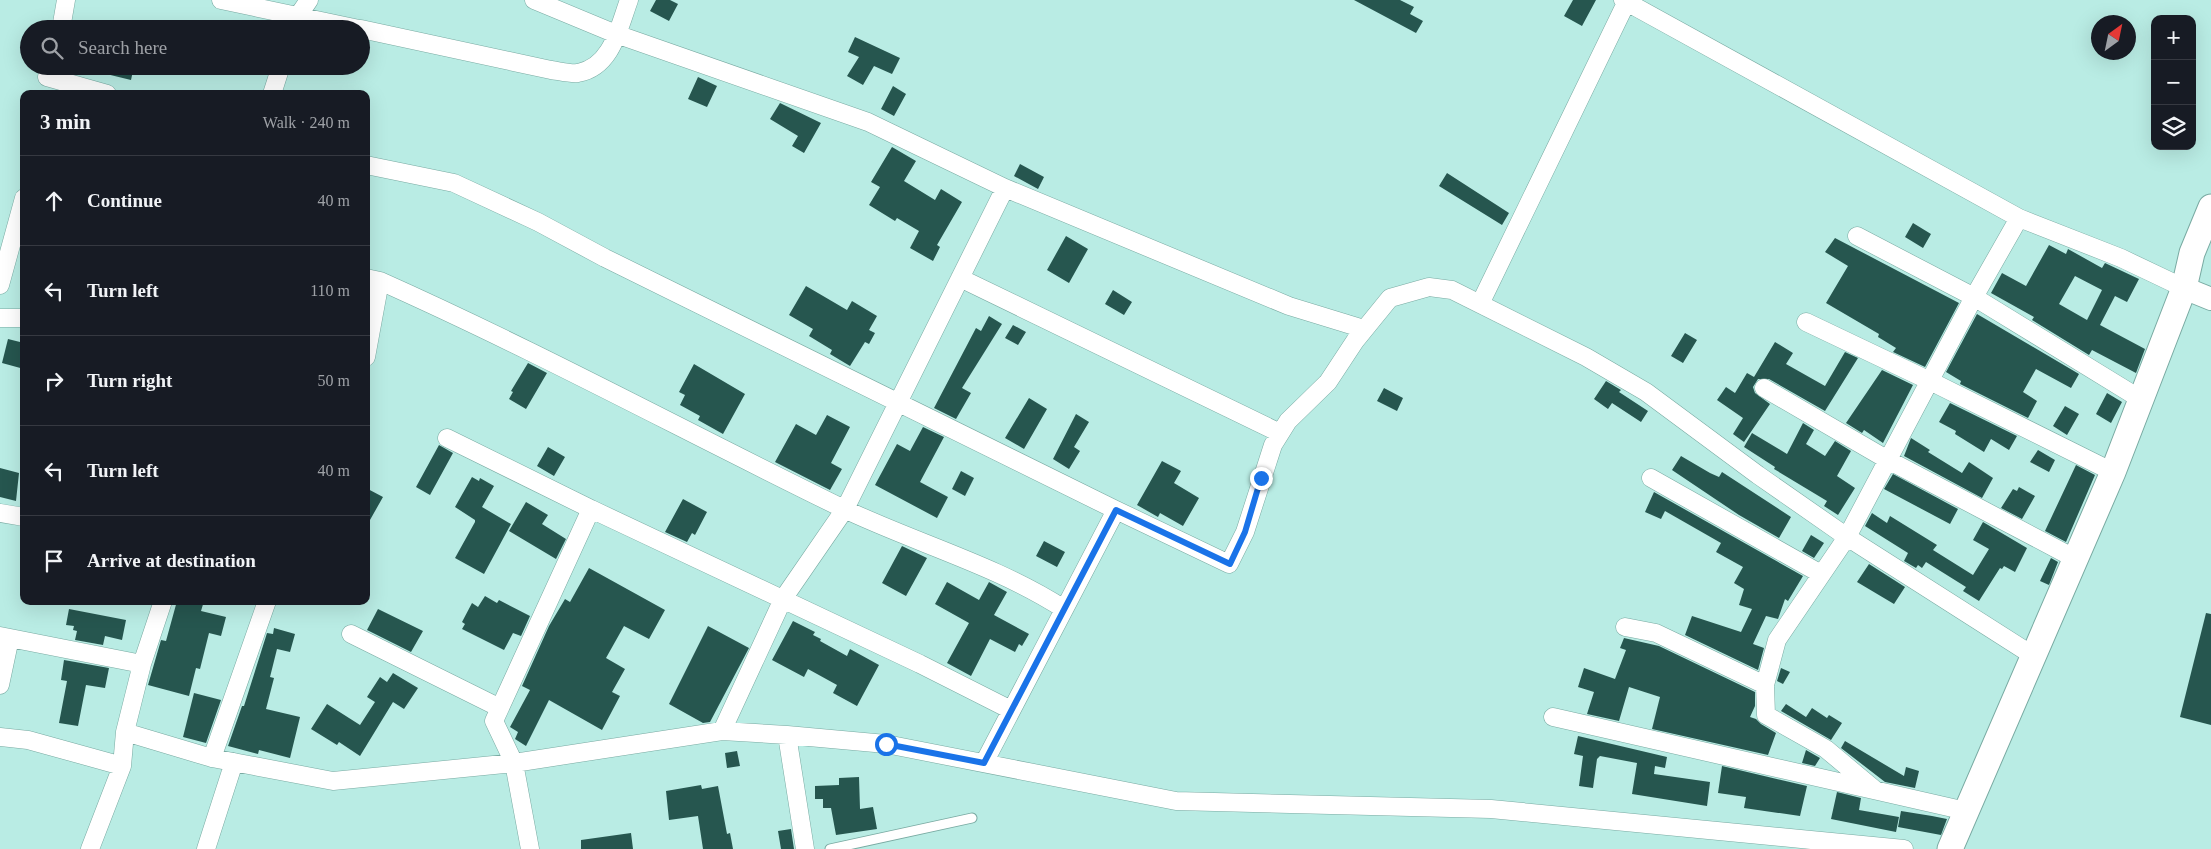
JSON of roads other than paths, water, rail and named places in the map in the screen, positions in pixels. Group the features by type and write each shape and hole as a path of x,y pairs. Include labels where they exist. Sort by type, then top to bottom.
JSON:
{"main road":[{"path":"1950,849 2032,655 2113,472 2184,288 2192,253 2211,207"}],"street":[{"path":"63,20 66,0"},
{"path":"221,0 289,20"},
{"path":"297,20 309,0"},
{"path":"534,0 616,34 868,122 1005,188 1288,306 1364,329"},
{"path":"370,31 551,70 577,73 591,68 607,57 629,0"},
{"path":"1480,304 1625,1 2019,218 2121,258 2211,300"},
{"path":"273,90 278,75"},
{"path":"47,79 91,90"},
{"path":"370,166 454,183 538,222 605,258 898,403 1230,564 1245,532 1272,445 1288,421 1328,382 1364,329 1390,298 1429,287 1452,290 1586,357 1646,392 1758,475 1847,537 2032,655"},
{"path":"722,731 783,599 844,509 1005,188"},
{"path":"0,285 20,212"},
{"path":"1877,792 1826,749 1766,715 1765,685 1776,640 1847,537 1974,297 2019,218"},
{"path":"1857,236 1974,297 2142,400"},
{"path":"960,278 1280,433"},
{"path":"370,313 373,280 473,322 844,509 1033,589 1064,609"},
{"path":"0,318 20,318"},
{"path":"1806,322 2113,472"},
{"path":"1764,388 1888,460 2074,558"},
{"path":"447,438 591,509 920,664 1011,710"},
{"path":"1651,478 1821,574"},
{"path":"530,849 514,763 494,720 591,509"},
{"path":"984,763 1116,510"},
{"path":"0,513 20,516"},
{"path":"90,849 122,766 126,732 142,664 162,605"},
{"path":"212,758 266,605"},
{"path":"1626,627 1656,634 1765,685"},
{"path":"351,634 500,708"},
{"path":"0,685 5,637 142,664"},
{"path":"1553,718 1966,811"},
{"path":"126,732 212,758 333,781 514,763 722,731 787,735 886,744 1176,801 1491,809 1904,849"},
{"path":"787,735 806,849"},
{"path":"0,736 28,740 122,766"},
{"path":"206,849 234,762"}],"lane":[{"path":"830,849 972,818"}]}
